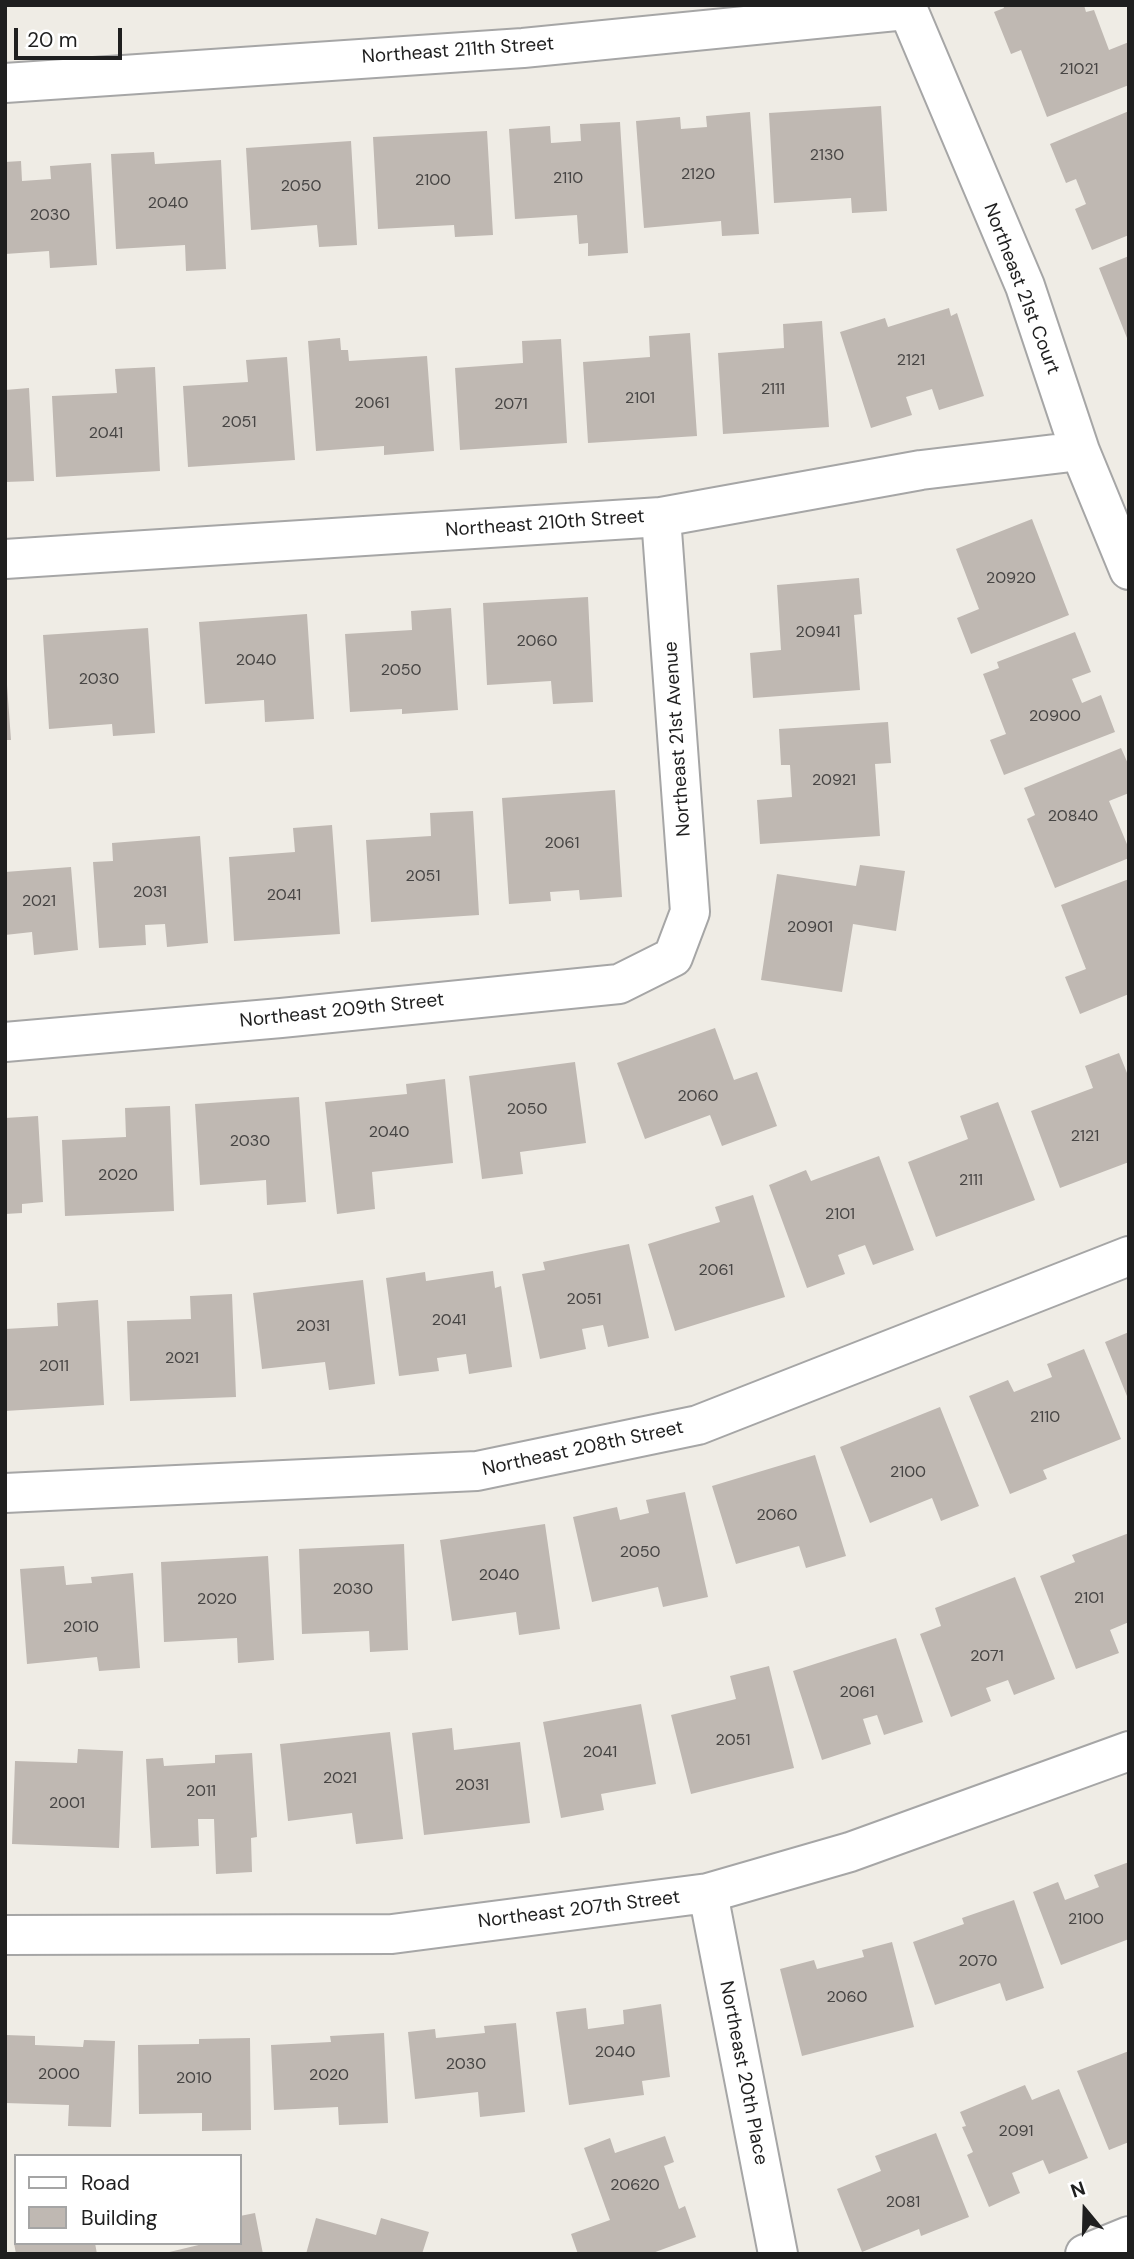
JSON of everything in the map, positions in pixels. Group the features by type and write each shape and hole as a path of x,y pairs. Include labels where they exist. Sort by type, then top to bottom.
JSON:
{"street":[{"name":"Northeast 211th Street","path":"5,83 523,48 906,7"},
{"name":"Northeast 21st Court","path":"906,7 1025,286 1080,451 1129,570"},
{"name":"Northeast 210th Street","path":"5,559 661,517 921,470 1080,451"},
{"name":"Northeast 21st Avenue","path":"661,517 690,912 673,957"},
{"name":"Northeast 209th Street","path":"5,1042 619,984 673,957"},
{"name":"Northeast 208th Street","path":"5,1493 477,1471 698,1425 1129,1256"},
{"name":"Northeast 207th Street","path":"5,1935 392,1934 708,1893 850,1852 1129,1751"},
{"name":"Northeast 20th Place","path":"708,1893 778,2254"},
{"path":"1085,2254 1129,2236"}],"building":[{"path":"1003,5 1084,5 1086,12 1094,10 1109,50 1129,42 1129,85 1047,117 1021,50 1011,54 994,12 1004,8"},
{"path":"881,106 887,211 852,213 851,198 774,203 769,113"},
{"path":"1129,111 1129,235 1092,250 1075,209 1086,204 1076,179 1066,183 1050,144"},
{"path":"750,112 759,234 722,236 721,221 644,228 636,121 680,117 681,129 707,127 706,116"},
{"path":"620,122 628,253 588,256 588,243 579,244 577,215 515,219 509,129 550,126 551,143 581,141 580,124"},
{"path":"487,131 493,235 455,237 454,225 378,229 373,137"},
{"path":"351,141 357,245 319,247 317,225 251,230 246,148"},
{"path":"154,152 155,164 221,160 226,269 186,271 185,245 116,249 111,154"},
{"path":"21,161 22,181 51,179 50,166 91,163 97,265 50,268 49,251 5,254 5,162"},
{"path":"1129,256 1129,343 1099,268"},
{"path":"949,308 951,316 957,313 984,396 939,410 932,389 906,397 912,415 871,428 840,332 885,318 888,327"},
{"path":"822,321 829,427 723,434 718,353 784,348 783,324"},
{"path":"690,333 697,436 588,443 583,362 650,357 649,336"},
{"path":"340,338 341,350 348,350 349,361 427,356 434,451 384,455 384,446 316,451 308,341"},
{"path":"561,339 567,443 460,450 455,368 523,363 522,341"},
{"path":"287,357 295,460 188,467 183,386 248,382 246,360"},
{"path":"155,367 160,471 56,477 52,396 117,393 115,369"},
{"path":"29,388 34,481 5,482 5,390"},
{"path":"1032,519 1069,615 971,654 957,618 979,609 956,549"},
{"path":"859,578 862,614 854,615 860,690 753,698 750,653 781,650 777,585"},
{"path":"588,597 593,702 553,704 551,681 487,685 483,603"},
{"path":"451,608 458,710 402,714 402,709 350,712 345,634 412,630 411,611"},
{"path":"307,614 314,719 265,722 264,700 205,704 199,622"},
{"path":"148,628 155,733 113,736 112,724 49,729 43,635"},
{"path":"1075,632 1091,672 1072,679 1082,703 1101,695 1115,732 1004,775 990,740 1006,734 983,674 999,668 997,662"},
{"path":"7,685 11,740 5,740"},
{"path":"888,722 891,763 875,764 880,836 760,844 757,800 792,797 790,765 781,765 779,729"},
{"path":"1121,748 1129,766 1129,793 1109,801 1129,849 1129,858 1055,888 1027,819 1035,815 1024,788"},
{"path":"615,790 622,897 580,900 579,890 550,892 551,901 509,904 502,798"},
{"path":"473,811 479,915 371,922 366,840 431,836 430,813"},
{"path":"332,825 340,934 234,941 229,857 295,852 293,828"},
{"path":"200,836 208,943 167,947 165,924 145,925 146,945 99,948 93,862 113,861 112,843"},
{"path":"860,865 905,871 896,931 853,924 842,992 761,980 777,874 856,886"},
{"path":"71,867 78,950 34,955 32,932 5,935 5,872"},
{"path":"1129,879 1129,994 1080,1014 1065,977 1086,969 1061,905"},
{"path":"715,1028 734,1080 757,1072 777,1126 722,1146 710,1115 645,1139 617,1063"},
{"path":"1119,1053 1129,1078 1129,1162 1060,1188 1031,1111 1093,1088 1085,1066"},
{"path":"575,1062 586,1143 520,1152 523,1174 482,1179 469,1076"},
{"path":"445,1079 453,1163 372,1172 375,1209 337,1214 325,1102 407,1094 406,1084"},
{"path":"299,1097 306,1202 267,1205 266,1180 200,1185 195,1104"},
{"path":"998,1102 1035,1200 936,1237 908,1162 968,1139 960,1116"},
{"path":"170,1106 174,1211 65,1216 62,1140 126,1137 125,1108"},
{"path":"38,1116 43,1202 22,1204 22,1213 5,1214 5,1118"},
{"path":"879,1156 914,1250 873,1265 865,1245 838,1255 845,1274 807,1288 769,1185 806,1170 811,1181"},
{"path":"753,1195 785,1297 675,1331 648,1244 720,1222 715,1207"},
{"path":"629,1244 649,1338 608,1347 603,1325 582,1329 586,1349 540,1359 522,1274 545,1270 543,1262"},
{"path":"493,1271 495,1288 501,1286 512,1367 469,1374 466,1354 437,1358 439,1371 399,1376 386,1278 425,1272 426,1281"},
{"path":"363,1280 375,1384 329,1390 325,1362 262,1369 253,1293"},
{"path":"232,1294 236,1397 130,1401 127,1321 191,1319 190,1296"},
{"path":"98,1300 104,1405 5,1411 5,1329 58,1326 57,1303"},
{"path":"1129,1332 1129,1401 1105,1342"},
{"path":"1084,1349 1121,1439 1043,1470 1047,1479 1010,1494 969,1396 1008,1380 1014,1392 1052,1377 1047,1364"},
{"path":"940,1407 979,1506 941,1521 932,1498 870,1523 840,1447"},
{"path":"815,1455 846,1556 806,1568 799,1546 736,1564 712,1486"},
{"path":"685,1492 708,1597 663,1607 658,1587 592,1602 573,1517 617,1507 620,1520 649,1513 646,1500"},
{"path":"545,1524 560,1629 519,1635 516,1612 452,1621 440,1540"},
{"path":"1129,1533 1129,1622 1110,1630 1119,1653 1076,1669 1040,1576 1075,1562 1072,1555"},
{"path":"404,1544 408,1650 370,1652 369,1631 302,1634 299,1549"},
{"path":"268,1556 274,1660 238,1663 237,1638 164,1642 161,1562"},
{"path":"64,1566 66,1585 92,1583 91,1577 133,1573 140,1668 99,1671 97,1657 27,1664 20,1569"},
{"path":"1015,1577 1055,1679 1014,1695 1008,1680 986,1688 991,1701 951,1717 920,1634 941,1626 935,1608"},
{"path":"896,1638 923,1722 884,1735 877,1715 863,1719 871,1744 822,1760 793,1671"},
{"path":"769,1666 794,1768 691,1794 671,1715 736,1699 730,1676"},
{"path":"641,1704 656,1784 601,1794 604,1810 561,1818 543,1722"},
{"path":"452,1728 454,1750 520,1742 530,1823 424,1835 412,1733"},
{"path":"390,1732 403,1839 356,1844 352,1813 288,1821 280,1744"},
{"path":"78,1749 123,1751 119,1848 12,1844 15,1761 77,1763"},
{"path":"252,1753 257,1837 251,1838 252,1872 216,1874 214,1819 198,1819 199,1846 151,1848 146,1759 163,1758 164,1766 215,1763 215,1755"},
{"path":"1129,1862 1129,1939 1061,1965 1033,1892 1058,1882 1065,1900 1099,1887 1094,1875"},
{"path":"1014,1900 1044,1988 1006,2001 1000,1983 935,2005 913,1942 964,1924 962,1918"},
{"path":"892,1942 914,2027 802,2056 780,1969 814,1960 817,1969 864,1957 862,1950"},
{"path":"661,2004 670,2077 642,2081 644,2095 569,2105 556,2012 586,2008 588,2029 624,2024 623,2010"},
{"path":"516,2023 525,2112 480,2117 478,2092 415,2099 408,2032 435,2029 436,2038 485,2033 484,2026"},
{"path":"384,2033 388,2123 339,2125 338,2107 274,2110 271,2045 331,2042 330,2036"},
{"path":"5,2035 35,2036 35,2045 83,2047 84,2040 115,2041 111,2127 68,2126 69,2105 5,2103"},
{"path":"250,2038 251,2130 202,2131 202,2113 139,2114 138,2045 199,2044 199,2039"},
{"path":"1129,2051 1129,2142 1109,2150 1077,2071"},
{"path":"1025,2085 1032,2100 1059,2089 1088,2158 1049,2174 1043,2160 1012,2173 1020,2193 989,2207 967,2155 973,2152 962,2127 966,2126 960,2112"},
{"path":"936,2133 969,2217 921,2236 919,2229 862,2252 837,2189 881,2171 875,2156"},
{"path":"665,2136 674,2162 664,2166 679,2209 685,2206 696,2237 650,2254 578,2254 571,2234 610,2220 584,2148 610,2138 615,2153"},
{"path":"255,2213 263,2254 161,2254 199,2245 242,2245 242,2216"},
{"path":"316,2218 376,2235 381,2218 429,2232 422,2254 306,2254"},
{"path":"14,2245 95,2245 97,2254 16,2254"}]}
